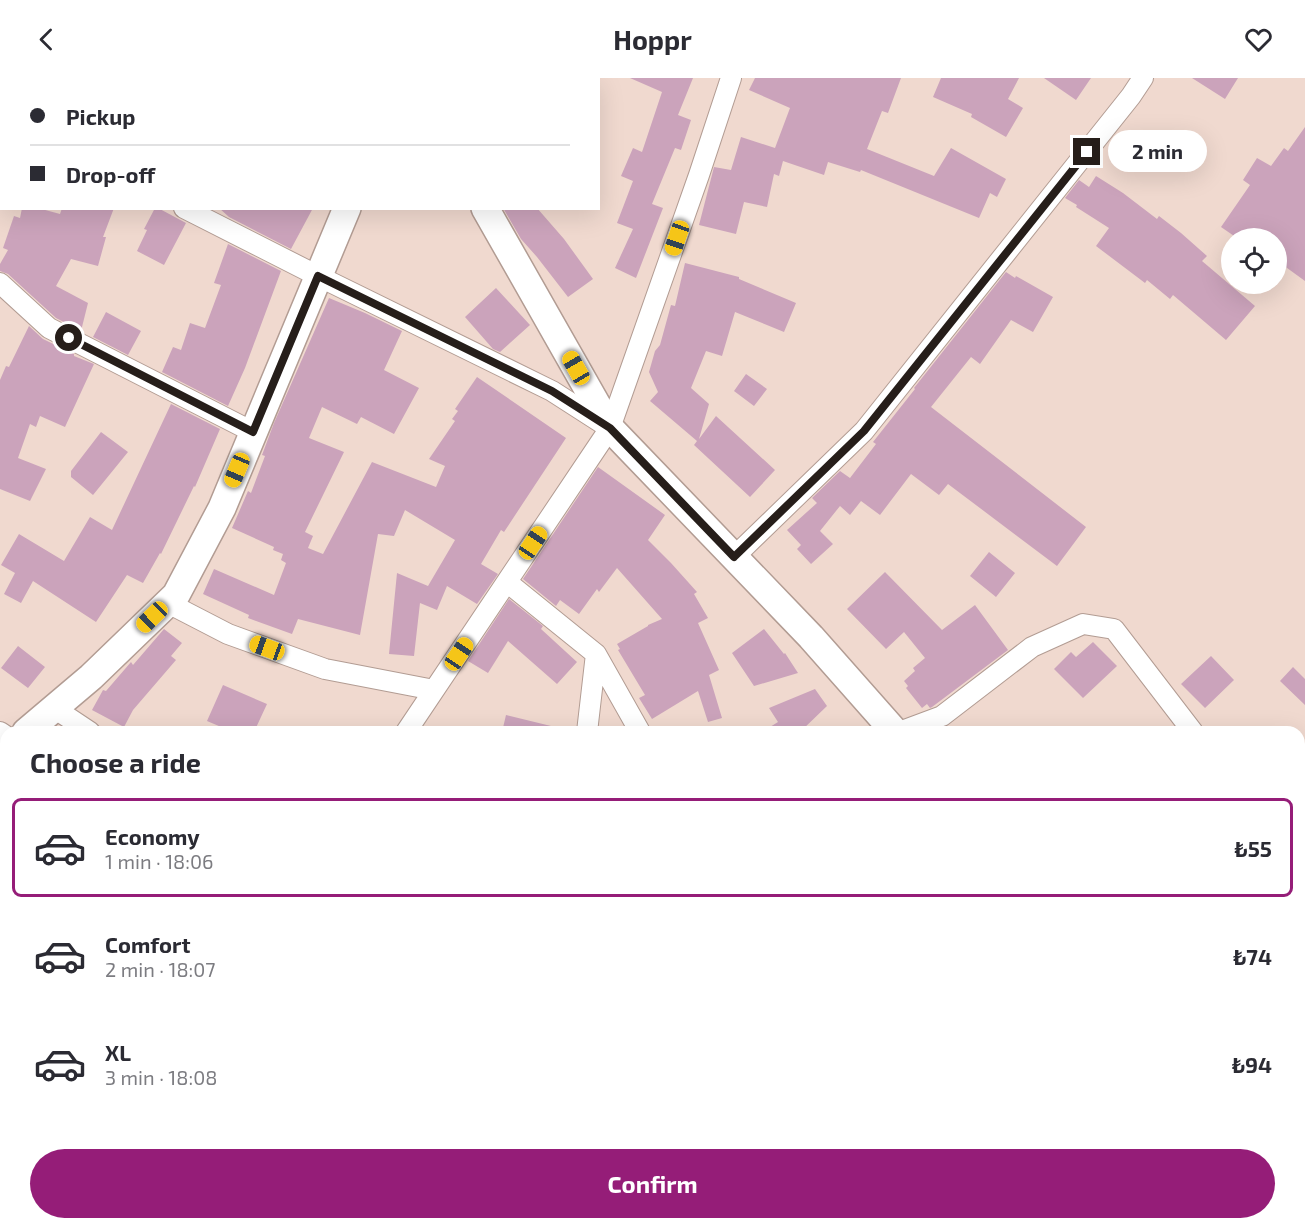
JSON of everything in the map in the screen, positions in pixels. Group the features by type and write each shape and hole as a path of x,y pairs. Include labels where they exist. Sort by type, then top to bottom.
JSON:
{"street":[{"path":"410,726 610,428 731,78"},
{"path":"734,557 864,431 1143,78"},
{"path":"188,210 552,391 610,428 811,637 892,726"},
{"path":"33,726 91,677 176,595 222,508 345,210"},
{"path":"486,210 610,428"},
{"path":"0,283 49,328 253,432"},
{"path":"507,582 596,654 637,726"},
{"path":"168,603 228,634 325,669 434,690"},
{"path":"914,726 942,716 1032,647 1083,624 1113,629 1188,726"},
{"path":"589,726 596,654"},
{"path":"54,708 81,726"}],"building":[{"path":"630,78 693,78 678,115 691,120 681,150 675,148 652,204 663,208 636,278 615,268 633,229 617,223 633,181 621,176 633,148 642,152 662,92"},
{"path":"755,78 901,78 888,113 882,111 867,149 934,176 951,148 1006,179 997,197 990,193 979,218 861,170 860,172 828,162 824,175 783,161 779,176 774,174 767,207 744,202 736,234 699,225 714,167 731,170 741,137 775,148 790,108 749,90"},
{"path":"941,78 1019,78 1008,99 1023,108 1006,137 971,117 972,114 933,97"},
{"path":"1044,78 1091,78 1076,100"},
{"path":"1192,78 1238,78 1225,99"},
{"path":"1305,127 1305,281 1287,268 1287,228 1221,227 1250,185 1243,180 1257,158 1271,166 1284,148 1288,151"},
{"path":"1096,176 1157,219 1159,216 1207,256 1202,261 1221,277 1221,294 1241,294 1255,306 1226,340 1173,295 1170,299 1147,280 1145,283 1096,246 1109,228 1065,198 1079,180 1089,187"},
{"path":"22,210 45,210 60,214 61,210 113,210 103,237 106,237 98,266 71,259 56,286 88,303 81,331 56,318 8,274 0,271 0,264 8,250 3,248 14,216 20,218"},
{"path":"154,210 162,210 186,223 164,265 137,251 147,230 144,229"},
{"path":"221,210 312,210 291,249 229,217"},
{"path":"504,210 539,210 564,239 593,279 568,297 521,239"},
{"path":"228,244 281,271 245,368 228,406 162,372 173,347 181,350 190,323 205,328 221,285 214,283"},
{"path":"685,263 739,277 739,279 796,303 784,332 735,312 722,356 706,351 691,388 709,404 699,439 716,416 775,470 750,497 694,445 697,441 650,401 658,392 649,372 655,351 660,345 671,305 675,306"},
{"path":"1006,272 1053,297 1033,332 1011,320 980,364 971,357 931,407 1086,527 1057,566 948,484 939,495 911,474 880,515 861,501 850,515 840,506 820,531 833,544 811,564 797,549 801,545 787,530 817,503 812,498 840,471 850,478 876,444 873,442"},
{"path":"496,288 530,325 500,352 493,349 465,317"},
{"path":"329,298 402,331 384,370 419,388 394,434 361,417 357,424 322,407 309,438 344,452 305,532 313,536 308,548 323,554 372,462 436,487 445,466 429,459 455,421 452,419 458,411 455,409 477,377 566,438 504,532 501,530 481,564 498,574 477,604 447,586 437,610 420,603 414,656 389,654 397,573 428,586 455,540 405,510 394,536 378,534 360,635 298,619 292,634 248,618 249,615 203,594 214,569 274,595 286,563 281,560 283,554 273,550 274,547 232,528 248,491 251,493 274,423"},
{"path":"106,312 141,331 128,355 93,337"},
{"path":"29,326 43,339 94,364 65,427 40,416 36,427 30,424 18,458 46,469 30,501 0,489 0,380"},
{"path":"746,374 767,389 754,406 734,391"},
{"path":"171,404 220,429 195,487 161,554 143,583 127,575 96,622 33,581 21,603 4,594 15,573 1,565 19,534 64,561 90,517 112,530"},
{"path":"101,432 128,452 93,495 71,477 71,471"},
{"path":"598,467 665,515 648,540 697,592 694,594 708,618 698,623 719,670 709,675 722,718 708,722 698,691 652,719 639,698 645,695 618,650 620,649 617,644 662,619 617,568 599,592 597,589 579,614 560,600 556,606 523,579"},
{"path":"989,552 1015,573 996,597 970,576"},
{"path":"885,572 942,630 975,605 1008,650 932,707 930,708 927,704 922,708 906,688 908,686 904,681 915,671 913,668 925,658 904,632 886,649 847,609"},
{"path":"509,599 543,626 541,629 577,662 557,684 508,641 488,673 468,661"},
{"path":"164,629 182,643 171,656 176,660 133,710 125,726 122,726 92,710 103,690 106,691 131,662 133,665"},
{"path":"764,629 785,653 798,673 754,686 732,653"},
{"path":"1093,642 1117,666 1083,698 1054,669 1071,652 1076,657"},
{"path":"18,646 45,667 28,688 1,668"},
{"path":"1211,656 1234,680 1205,708 1181,684"},
{"path":"1293,667 1305,679 1305,705 1280,681"},
{"path":"223,685 267,704 257,726 219,726 207,721"},
{"path":"815,689 827,706 806,726 772,726 778,722 769,708"},
{"path":"506,715 551,726 503,726"}],"route":[{"path":"69,338 253,432 318,276 552,391 610,428 734,557 864,431 1087,152"}]}
